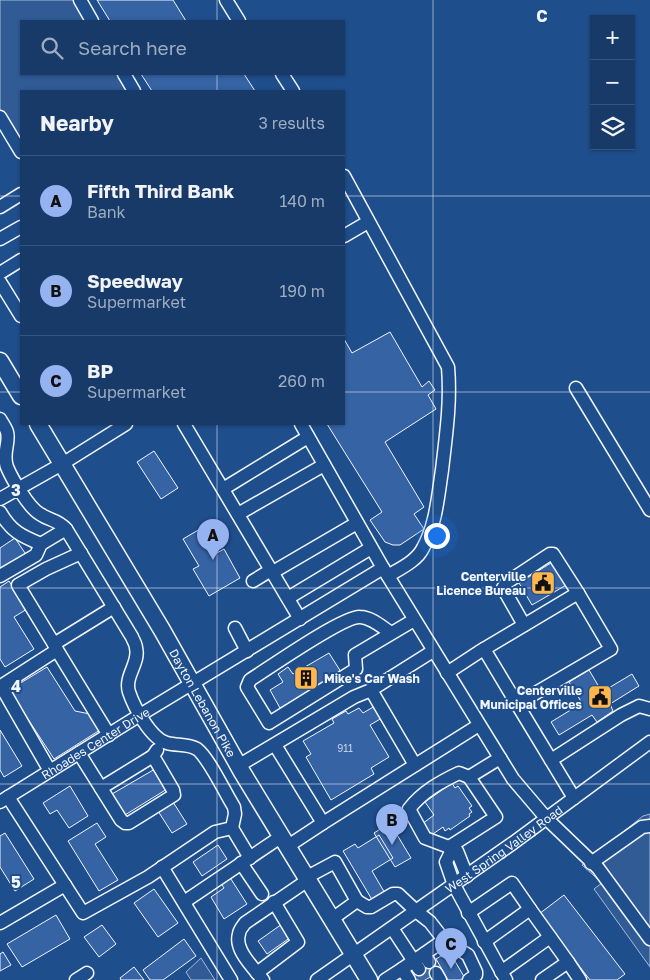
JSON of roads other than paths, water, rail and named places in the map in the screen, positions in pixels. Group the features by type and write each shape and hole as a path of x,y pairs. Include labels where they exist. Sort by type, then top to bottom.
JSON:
{"main road":[{"path":"0,361 20,394"},
{"name":"Dayton Lebanon Pike","path":"39,425 162,630 238,766 369,980"}],"street":[{"path":"80,0 91,20"},
{"path":"226,0 238,20"},
{"path":"125,75 133,90"},
{"path":"283,75 291,90"},
{"path":"0,117 20,150"},
{"name":"Rhoades Center Drive","path":"4,800 300,618 385,572 411,561 423,550 432,524 438,496 448,421 448,367 345,178"},
{"path":"0,207 20,195"},
{"path":"345,235 368,222"},
{"path":"0,239 20,228"},
{"path":"0,273 20,261"},
{"path":"0,282 20,314"},
{"path":"576,388 649,505"},
{"path":"1,421 8,436 5,459 19,488 33,510 42,516 54,520 66,529 132,637 137,649 128,685 129,692 140,715 153,734 162,742 189,746 204,756 234,807 236,814 232,828 262,894"},
{"path":"0,499 62,464 122,425"},
{"path":"185,425 300,618"},
{"path":"302,425 385,572 500,758 525,794 598,868 650,939"},
{"path":"223,489 308,437"},
{"path":"238,514 324,464"},
{"path":"2,520 22,536 41,544"},
{"path":"253,581 357,523"},
{"path":"0,576 36,555 41,544 66,529"},
{"path":"288,598 372,548"},
{"path":"81,553 46,569 18,586 109,735"},
{"path":"517,704 611,649 553,554 550,554 506,583 503,588 524,625"},
{"path":"447,672 578,593"},
{"path":"50,771 1,686 114,606"},
{"path":"391,633 372,621 360,617 341,622 250,680 246,687 269,723 356,670 355,655 414,620"},
{"path":"235,628 247,650"},
{"path":"484,649 574,798"},
{"path":"238,766 354,697 371,690 433,650"},
{"path":"371,690 415,764"},
{"path":"551,760 639,706 650,708"},
{"path":"184,902 245,860 323,823 479,725"},
{"path":"101,788 153,756 162,742"},
{"name":"West Spring Valley Road","path":"317,980 454,885 650,742"},
{"path":"275,745 323,823"},
{"path":"79,753 120,820 124,823 129,823 172,797 174,790 153,756"},
{"path":"469,777 500,758"},
{"path":"466,876 457,851 450,850 425,838 409,809 418,797 447,778 459,773 469,777 496,817 450,850 446,862 454,885 503,976 550,937"},
{"path":"4,800 82,912 134,885 215,832 232,828"},
{"path":"591,863 642,827 650,826"},
{"path":"274,902 298,942 260,976 244,956 238,943 238,934 245,923 307,878 335,862 358,901 370,907 393,894 398,894 430,922 444,940 468,955 476,972 476,975 470,980"},
{"path":"162,867 230,980"},
{"path":"468,913 512,883 580,980"},
{"path":"0,922 65,885"},
{"path":"332,919 358,901"},
{"path":"484,942 530,909"},
{"path":"392,928 427,970"},
{"path":"427,970 444,940"},
{"path":"542,980 568,962"},
{"path":"385,980 402,969 427,970"},
{"path":"402,969 409,980"}],"tunnel":[{"path":"419,969 426,980"}],"place":[{"name":"Fifth Third Bank","path":"213,560"},
{"name":"Centerville Licence Bureau","path":"543,583"},
{"name":"Mike's Car Wash","path":"306,678"},
{"name":"Centerville Municipal Offices","path":"600,697"},
{"name":"Speedway","path":"392,845"},
{"name":"BP","path":"451,969"}]}
